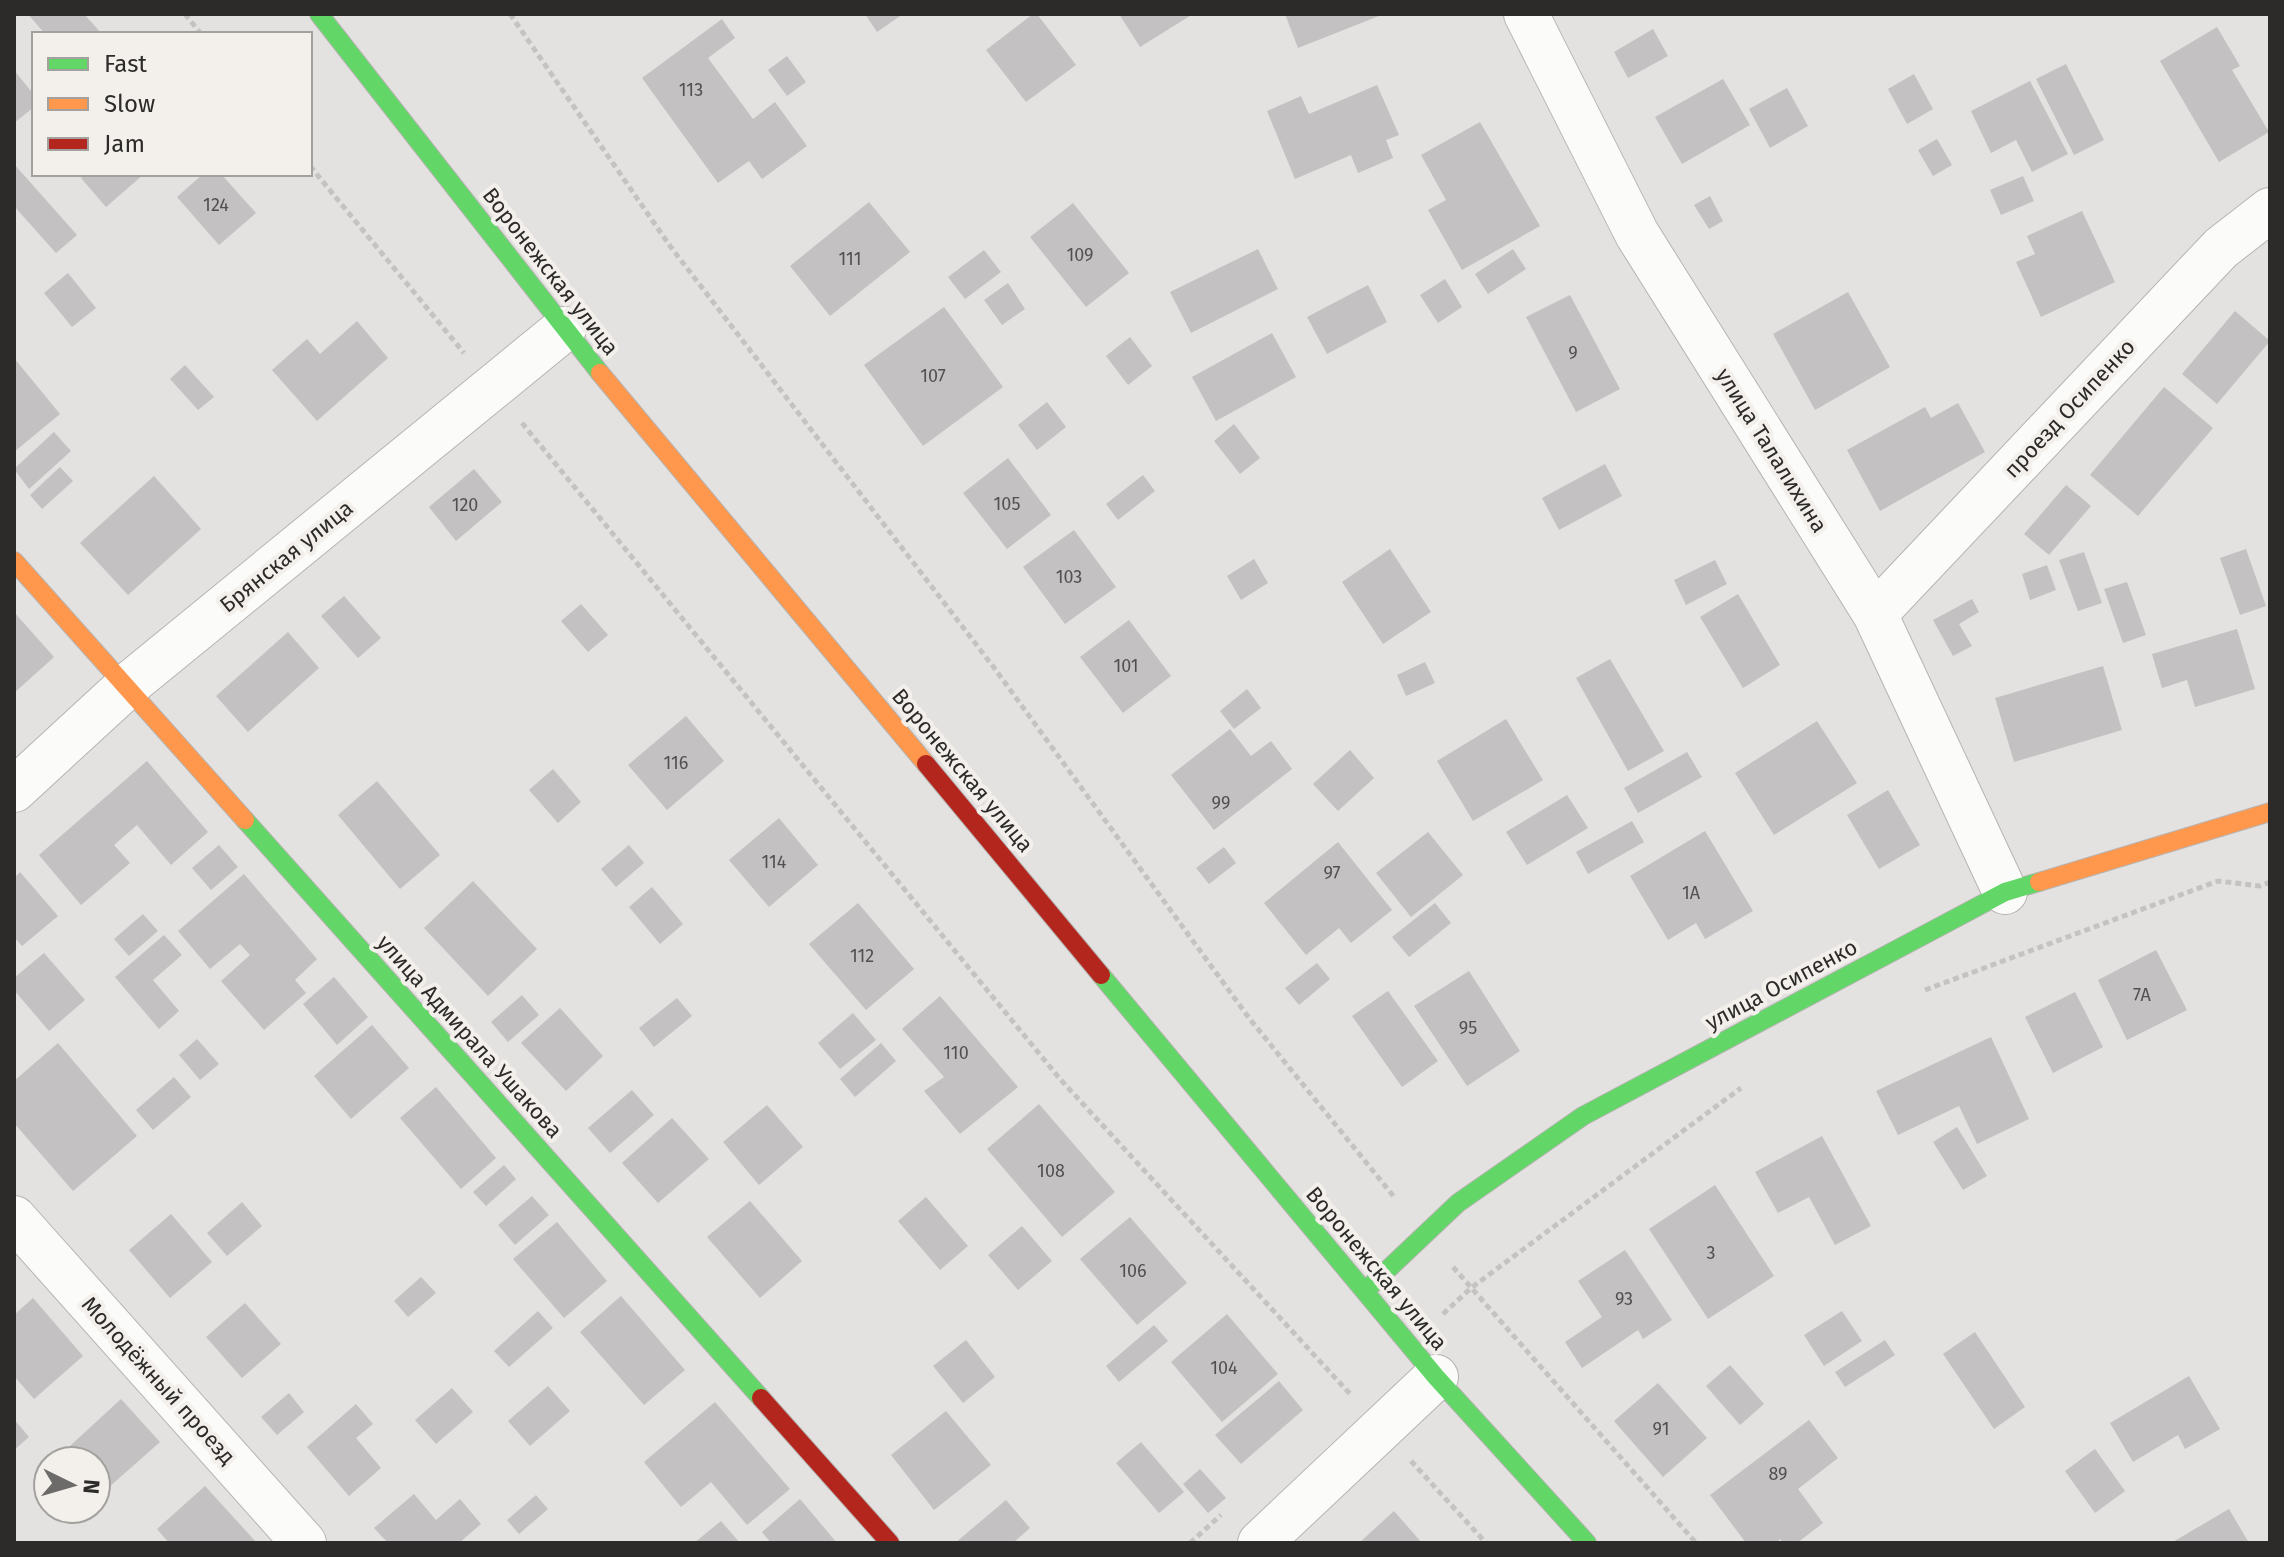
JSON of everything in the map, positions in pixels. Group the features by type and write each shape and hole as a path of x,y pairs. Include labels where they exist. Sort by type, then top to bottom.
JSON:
{"street":[{"name":"улица Талалихина","path":"1526,14 1637,234 1875,614 2005,892"},
{"name":"Воронежская улица","path":"323,15 564,329 1423,1360 1587,1543"},
{"name":"проезд Осипенко","path":"1875,614 2221,248 2270,210"},
{"name":"Брянская улица","path":"14,790 127,686 564,329"},
{"name":"улица Адмирала Ушакова","path":"14,561 890,1543"},
{"name":"улица Осипенко","path":"1365,1291 1458,1203 1583,1116 2005,892 2270,812"},
{"name":"Молодёжный проезд","path":"14,1218 304,1543"},
{"path":"1260,1543 1381,1428 1423,1360"}],"path":[{"path":"185,14 199,32"},
{"path":"510,14 670,246 985,657 1249,1018 1425,1234 1696,1543"},
{"path":"312,168 1060,1079 1486,1543"},
{"path":"1917,994 2218,881 2260,886 2270,882"},
{"path":"1423,1360 1471,1288 1745,1085"}],"building":[{"path":"28,14 84,14 100,32 43,32"},
{"path":"865,14 903,14 877,32"},
{"path":"1037,14 1076,65 1026,102 986,50"},
{"path":"1119,14 1193,14 1140,47"},
{"path":"1285,14 1384,14 1298,48"},
{"path":"722,19 735,38 708,58 753,119 775,102 807,146 762,179 749,161 718,183 642,78"},
{"path":"2217,27 2240,66 2232,70 2269,132 2219,162 2160,61"},
{"path":"1653,29 1668,56 1628,78 1614,52"},
{"path":"787,56 806,82 787,96 768,70"},
{"path":"2066,64 2104,140 2074,155 2036,79"},
{"path":"14,70 32,92 32,109 14,123"},
{"path":"1914,74 1933,109 1907,124 1888,89"},
{"path":"1723,79 1750,125 1682,164 1655,117"},
{"path":"2030,81 2068,154 2032,172 2016,140 1991,153 1971,111"},
{"path":"1377,85 1399,135 1386,140 1393,158 1358,173 1351,155 1295,179 1267,111 1301,96 1309,114"},
{"path":"1787,88 1808,126 1770,148 1749,109"},
{"path":"1480,122 1540,226 1462,270 1428,210 1446,200 1421,155"},
{"path":"1937,139 1952,165 1933,176 1918,150"},
{"path":"14,164 77,235 56,253 14,206"},
{"path":"83,176 142,176 106,207 81,178"},
{"path":"201,176 223,176 256,213 219,245 177,197"},
{"path":"2023,176 2034,201 2001,215 1990,190"},
{"path":"1710,196 1723,221 1709,229 1694,205"},
{"path":"869,202 910,252 830,316 790,266"},
{"path":"1073,203 1129,273 1086,307 1030,237"},
{"path":"2082,211 2115,282 2041,317 2016,262 2035,254 2027,236"},
{"path":"1258,249 1278,289 1191,333 1170,292"},
{"path":"1513,249 1526,269 1488,294 1475,274"},
{"path":"984,250 1001,272 965,299 948,277"},
{"path":"68,273 96,308 72,327 44,293"},
{"path":"1445,279 1462,307 1438,323 1420,295"},
{"path":"1008,283 1025,309 1002,325 984,300"},
{"path":"1368,285 1387,322 1327,354 1307,317"},
{"path":"1848,292 1890,367 1815,410 1773,334"},
{"path":"1570,295 1620,389 1576,412 1526,317"},
{"path":"944,307 1003,387 923,446 864,365"},
{"path":"2235,311 2270,341 2217,404 2182,374"},
{"path":"357,321 388,358 317,421 272,370 307,339 320,354"},
{"path":"1272,333 1296,377 1216,421 1192,377"},
{"path":"1130,337 1152,366 1128,385 1106,356"},
{"path":"14,358 60,414 14,452"},
{"path":"185,365 214,397 198,410 170,379"},
{"path":"2164,387 2213,428 2138,516 2090,475"},
{"path":"1047,402 1066,427 1037,450 1018,425"},
{"path":"1958,403 1985,452 1880,511 1847,450 1925,407 1931,418"},
{"path":"1234,424 1260,458 1240,474 1214,441"},
{"path":"54,432 71,451 29,489 14,469"},
{"path":"1008,458 1051,515 1007,549 963,493"},
{"path":"1605,464 1622,496 1559,530 1542,498"},
{"path":"60,467 73,481 42,509 30,495"},
{"path":"474,469 502,502 456,541 429,507"},
{"path":"1143,475 1155,491 1118,520 1106,504"},
{"path":"154,476 201,529 128,595 80,543"},
{"path":"2066,485 2091,506 2049,555 2024,534"},
{"path":"1074,530 1116,587 1065,624 1023,567"},
{"path":"1390,549 1431,612 1383,644 1342,582"},
{"path":"2246,549 2266,606 2240,615 2220,558"},
{"path":"2084,552 2102,603 2078,611 2059,560"},
{"path":"1254,559 1268,583 1241,600 1227,576"},
{"path":"1715,560 1727,584 1686,605 1674,580"},
{"path":"2047,565 2056,590 2030,600 2022,574"},
{"path":"2127,582 2146,635 2123,643 2104,589"},
{"path":"1738,594 1780,665 1743,688 1700,617"},
{"path":"344,596 381,638 358,658 321,616"},
{"path":"1972,599 1979,612 1959,624 1972,646 1953,656 1933,620"},
{"path":"581,604 608,635 588,652 561,621"},
{"path":"14,612 54,657 14,693"},
{"path":"1129,620 1171,676 1123,713 1080,657"},
{"path":"2237,629 2255,689 2195,707 2187,680 2162,688 2152,654"},
{"path":"288,632 319,668 248,732 216,696"},
{"path":"1610,659 1664,751 1628,771 1576,678"},
{"path":"1425,662 1435,683 1406,696 1397,675"},
{"path":"2103,666 2122,730 2014,762 1995,698"},
{"path":"1247,689 1261,708 1234,729 1220,711"},
{"path":"686,716 724,761 667,810 628,765"},
{"path":"1506,719 1543,780 1473,821 1437,761"},
{"path":"1817,721 1857,783 1774,835 1735,773"},
{"path":"1230,729 1251,756 1271,741 1292,769 1214,830 1171,775"},
{"path":"1350,750 1374,778 1338,811 1313,784"},
{"path":"1687,752 1702,777 1638,813 1624,788"},
{"path":"147,761 208,832 171,865 137,825 114,845 130,863 81,905 39,855"},
{"path":"553,769 581,802 558,823 529,790"},
{"path":"377,781 440,855 400,889 338,815"},
{"path":"1888,790 1920,845 1879,869 1847,815"},
{"path":"1567,795 1588,828 1527,865 1506,832"},
{"path":"779,818 818,865 769,907 729,860"},
{"path":"1632,821 1644,842 1588,874 1576,852"},
{"path":"1705,831 1753,911 1705,939 1696,923 1668,940 1630,876"},
{"path":"1428,832 1463,875 1411,917 1376,873"},
{"path":"1338,842 1392,910 1351,943 1339,928 1306,955 1264,903"},
{"path":"219,845 238,867 211,890 192,868"},
{"path":"629,845 644,863 616,887 601,869"},
{"path":"1224,847 1236,863 1209,884 1196,868"},
{"path":"20,872 58,916 22,946 14,937 14,878"},
{"path":"244,874 317,959 295,980 306,993 264,1030 221,981 250,955 240,944 210,969 178,931"},
{"path":"473,881 537,949 488,996 424,928"},
{"path":"652,887 683,924 660,944 629,907"},
{"path":"858,903 914,969 866,1010 809,944"},
{"path":"1435,903 1451,923 1409,957 1392,937"},
{"path":"143,914 158,931 129,956 114,939"},
{"path":"164,935 182,955 153,980 179,1011 159,1029 115,977"},
{"path":"2156,950 2187,1010 2127,1040 2098,980"},
{"path":"44,953 85,1000 49,1031 14,990 14,978"},
{"path":"1317,963 1330,979 1299,1005 1285,988"},
{"path":"1469,971 1520,1051 1467,1086 1414,1006"},
{"path":"334,977 368,1017 337,1045 303,1004"},
{"path":"1388,991 1438,1061 1402,1087 1352,1016"},
{"path":"2075,992 2103,1047 2053,1073 2025,1017"},
{"path":"522,995 539,1015 508,1042 491,1022"},
{"path":"940,996 1018,1087 960,1134 924,1091 944,1077 902,1029"},
{"path":"677,998 692,1016 654,1047 639,1028"},
{"path":"560,1008 603,1056 566,1091 521,1043"},
{"path":"853,1013 876,1040 840,1069 818,1043"},
{"path":"372,1025 409,1068 351,1119 314,1076"},
{"path":"1991,1037 2029,1119 1977,1144 1959,1106 1898,1135 1876,1091"},
{"path":"197,1039 219,1064 200,1080 179,1055"},
{"path":"58,1043 137,1136 73,1191 14,1123 14,1081"},
{"path":"881,1043 896,1061 855,1097 840,1079"},
{"path":"174,1077 191,1097 153,1130 136,1110"},
{"path":"436,1087 496,1158 461,1189 400,1118"},
{"path":"632,1090 654,1115 610,1153 588,1128"},
{"path":"1039,1104 1115,1192 1062,1237 987,1149"},
{"path":"767,1105 803,1147 759,1185 723,1142"},
{"path":"672,1118 709,1159 658,1203 622,1163"},
{"path":"1957,1127 1987,1176 1963,1190 1933,1142"},
{"path":"1822,1136 1871,1226 1835,1245 1809,1197 1778,1213 1755,1172"},
{"path":"504,1165 516,1179 486,1206 473,1192"},
{"path":"1715,1185 1774,1276 1708,1319 1649,1229"},
{"path":"532,1196 549,1215 515,1245 498,1225"},
{"path":"926,1197 968,1246 940,1270 898,1221"},
{"path":"750,1201 802,1261 760,1298 707,1237"},
{"path":"242,1202 262,1226 227,1256 207,1233"},
{"path":"171,1214 212,1262 170,1298 129,1250"},
{"path":"1130,1217 1187,1283 1137,1325 1080,1259"},
{"path":"557,1222 607,1281 564,1318 513,1259"},
{"path":"1022,1226 1052,1261 1018,1290 988,1255"},
{"path":"1625,1250 1672,1320 1643,1339 1638,1330 1582,1368 1565,1342 1602,1317 1578,1281"},
{"path":"421,1277 436,1293 408,1317 394,1301"},
{"path":"621,1296 685,1370 644,1405 580,1332"},
{"path":"33,1298 83,1356 34,1399 14,1376 14,1315"},
{"path":"245,1303 281,1344 242,1378 206,1337"},
{"path":"538,1311 553,1328 509,1367 494,1351"},
{"path":"1842,1311 1862,1341 1824,1366 1804,1335"},
{"path":"1227,1314 1278,1374 1222,1422 1171,1362"},
{"path":"1154,1325 1168,1341 1119,1382 1106,1366"},
{"path":"1975,1332 2025,1407 1994,1429 1943,1354"},
{"path":"966,1340 995,1377 963,1403 933,1366"},
{"path":"1885,1340 1895,1355 1845,1387 1835,1372"},
{"path":"1730,1365 1764,1404 1740,1425 1706,1386"},
{"path":"2189,1376 2220,1429 2185,1449 2178,1435 2133,1462 2110,1423"},
{"path":"1279,1381 1303,1410 1241,1464 1215,1435"},
{"path":"1658,1383 1707,1438 1663,1477 1614,1421"},
{"path":"548,1386 570,1411 530,1446 508,1421"},
{"path":"452,1388 473,1412 436,1444 415,1420"},
{"path":"289,1393 304,1412 277,1435 261,1417"},
{"path":"121,1399 160,1442 112,1484 112,1445 71,1445"},
{"path":"715,1402 790,1489 747,1525 711,1482 681,1507 644,1462"},
{"path":"356,1404 373,1424 356,1438 381,1468 349,1496 307,1447"},
{"path":"946,1411 991,1465 934,1510 891,1455"},
{"path":"14,1419 29,1437 14,1450"},
{"path":"1809,1420 1838,1458 1798,1489 1823,1523 1797,1543 1783,1543 1780,1539 1776,1543 1746,1543 1710,1495"},
{"path":"1141,1442 1184,1492 1159,1513 1116,1463"},
{"path":"2095,1449 2125,1491 2095,1513 2065,1471"},
{"path":"1200,1469 1226,1498 1208,1513 1183,1484"},
{"path":"205,1486 257,1543 169,1543 157,1529"},
{"path":"414,1494 436,1520 460,1499 481,1524 459,1543 388,1543 374,1528"},
{"path":"536,1495 548,1509 519,1534 507,1520"},
{"path":"800,1499 837,1543 771,1543 762,1532"},
{"path":"1006,1500 1030,1528 1013,1543 955,1543"},
{"path":"2229,1509 2249,1543 2171,1543"},
{"path":"1394,1511 1422,1543 1359,1543"},
{"path":"721,1521 740,1543 694,1543"}],"traffic: fast":[{"path":"319,14 600,373"},
{"path":"245,820 761,1398"},
{"path":"1365,1291 1458,1203 1583,1116 2005,892 2039,882"},
{"path":"1101,975 1436,1377 1587,1543"}],"traffic: slow":[{"path":"600,373 926,764"},
{"path":"14,561 245,820"},
{"path":"2039,882 2270,812"}],"traffic: jam":[{"path":"926,764 1101,975"},
{"path":"761,1398 890,1543"}]}
